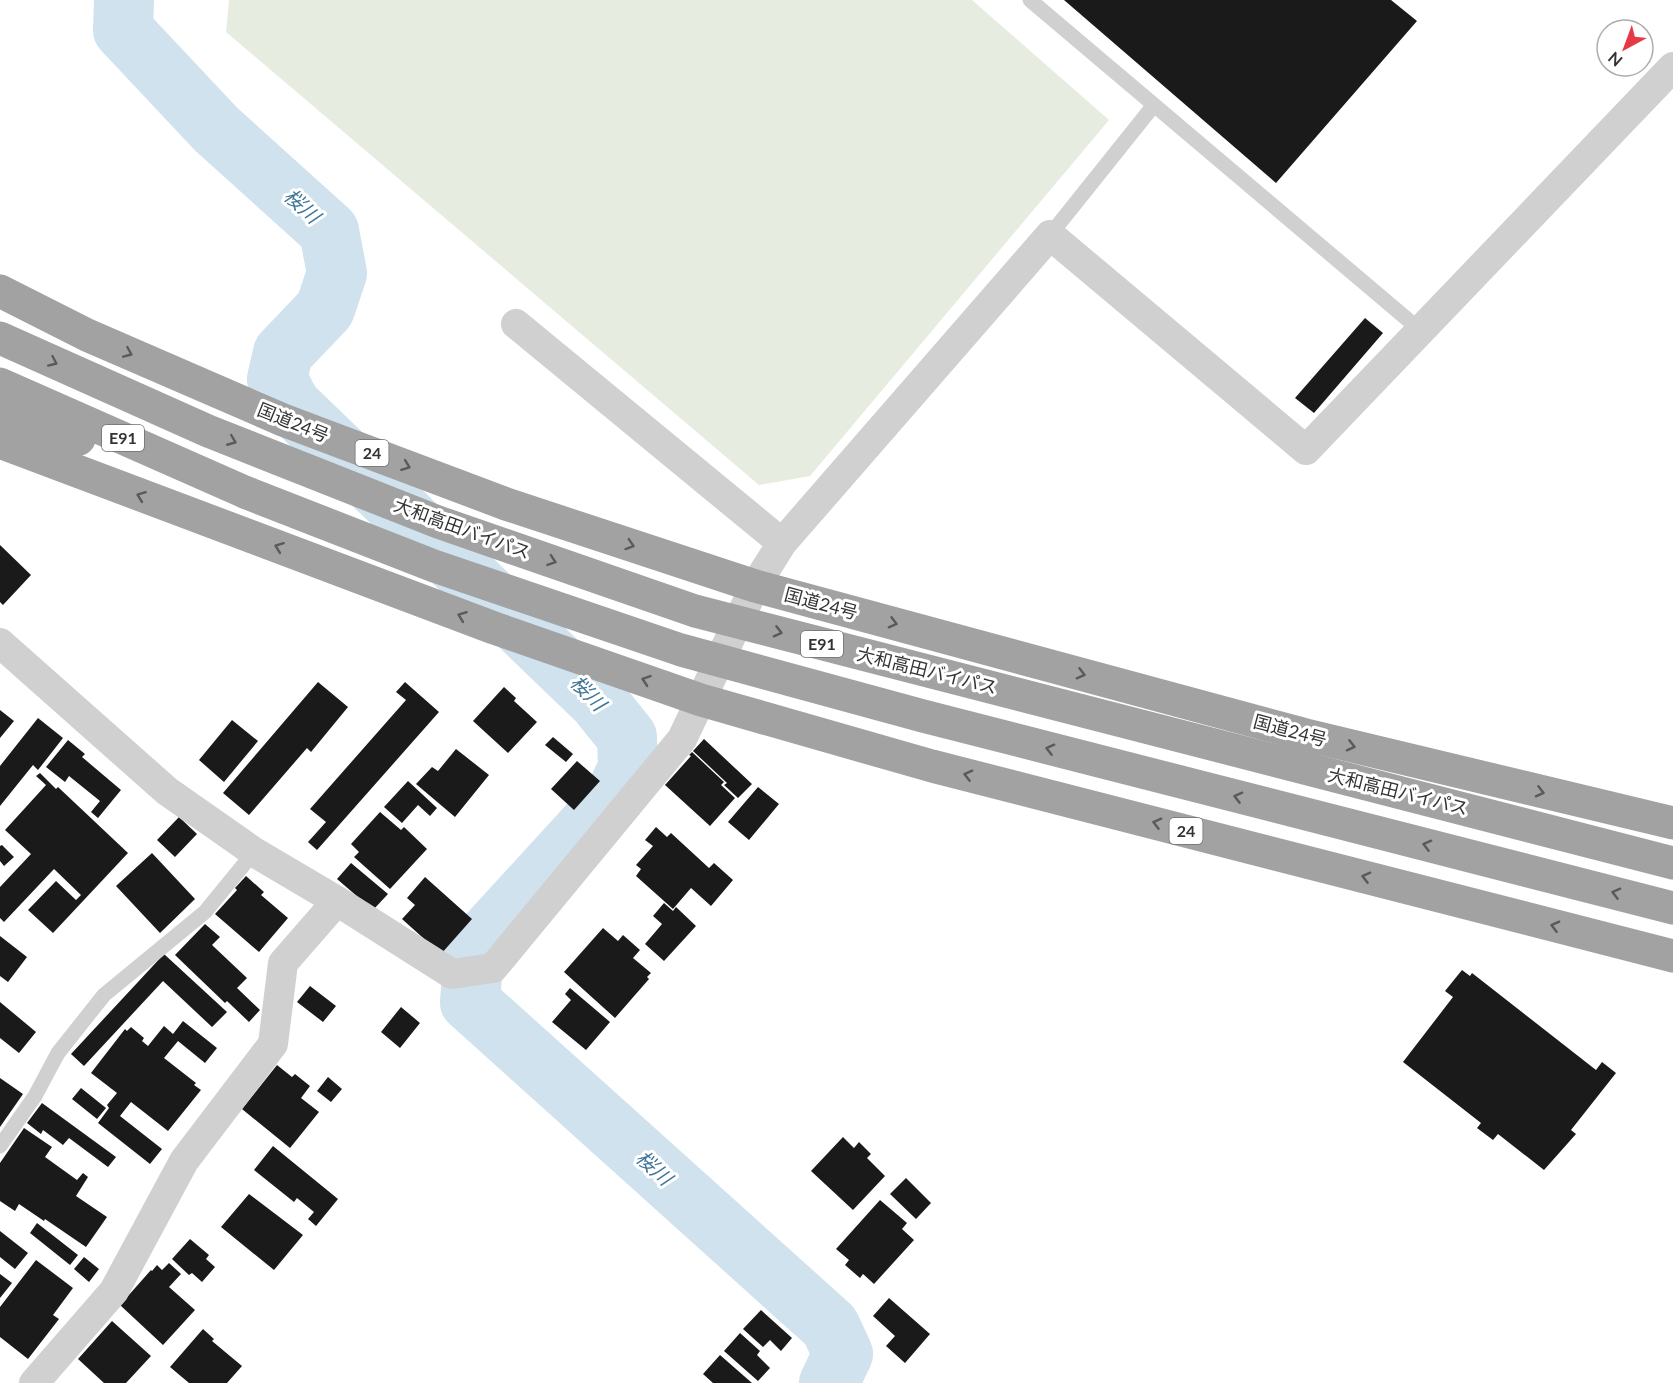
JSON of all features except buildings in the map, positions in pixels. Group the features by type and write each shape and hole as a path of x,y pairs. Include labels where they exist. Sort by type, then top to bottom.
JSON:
{"highway":[{"name":"国道24号","path":"0,291 87,335 283,420 506,504 755,586 1306,735 1673,823"},
{"name":"大和高田バイパス","path":"0,338 208,432 438,522 695,611 1673,863"},
{"name":"E91","path":"0,384 247,492 434,566 681,650 923,716 1673,908"},
{"path":"0,414 247,492"},
{"name":"24","path":"0,442 494,628 701,700 932,765 1673,956"}],"street":[{"path":"0,643 167,790 254,852 337,901 452,974 494,968 682,739 755,586 782,543 1050,235 1306,450 1673,67"},
{"path":"516,324 782,543"},
{"path":"34,1383 114,1291 184,1161 273,1044 283,963 337,901"}],"lane":[{"path":"1030,0 1420,330"},
{"path":"1050,235 1154,105"},
{"path":"0,1146 35,1096 58,1053 104,995 204,912 254,852"}],"shaded area":[{"path":"229,0 972,0 1109,120 810,476 759,485 226,32"}],"waterway":[{"name":"桜川","path":"124,0 123,30 216,129 329,231 337,273 325,309 283,353 277,379 291,405 598,701 627,737 628,768 615,796 474,950 470,1002 830,1326 843,1354 829,1383"}]}
